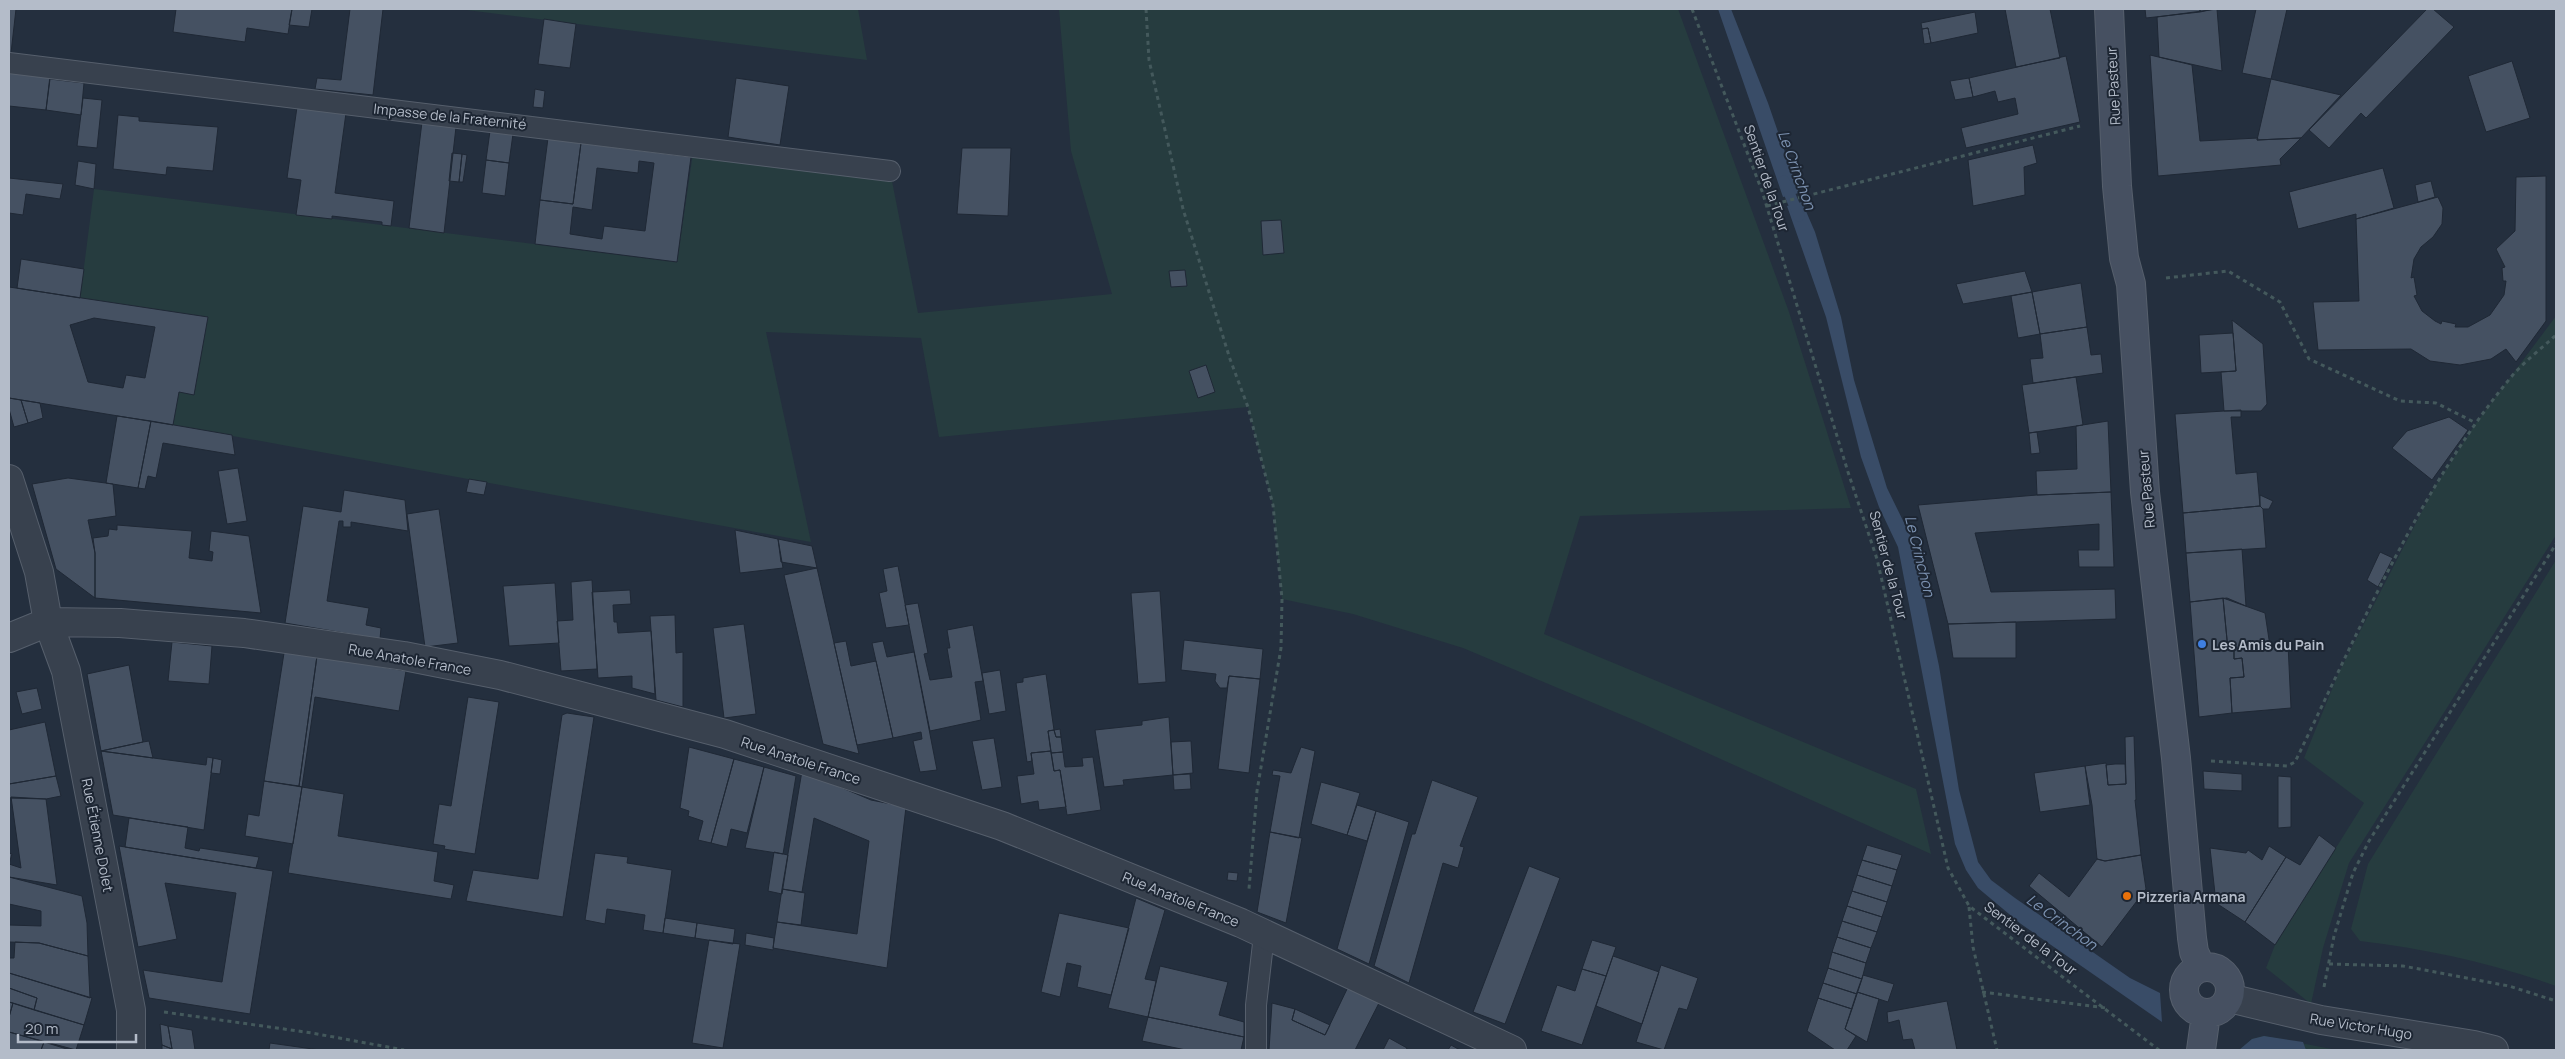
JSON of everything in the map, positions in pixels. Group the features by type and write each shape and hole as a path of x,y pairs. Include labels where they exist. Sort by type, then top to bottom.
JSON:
{"street":[{"name":"Rue Pasteur","path":"2109,9 2117,186 2124,258 2131,284 2145,492 2176,758 2192,938 2194,952 2201,967"},
{"name":"Rue Étienne Dolet","path":"9,479 39,572 48,622 66,671 131,1010 131,1050"},
{"name":"Rue Anatole France","path":"48,622 120,623 244,633 404,656 500,675 725,734 993,823 1253,929 1512,1050"},
{"path":"9,638 48,622"},
{"path":"2201,967 2214,968 2225,974 2230,985 2229,998 2224,1007 2216,1012 2206,1014 2191,1007 2184,993 2188,976 2201,967"},
{"name":"Rue Victor Hugo","path":"2229,998 2321,1020 2474,1045 2494,1050"},
{"path":"2201,1050 2206,1014"}],"lane":[{"name":"Impasse de la Fraternité","path":"9,63 290,98 562,128 890,172"},
{"path":"1253,929 1256,1050"}],"path":[{"path":"1146,9 1149,60 1183,209 1230,360 1248,407 1273,505 1282,599 1281,648 1257,791 1249,891 1253,929"},
{"name":"Sentier de la Tour","path":"1692,9 1767,206 1848,472 1877,559 1948,868 1969,906 2159,1050"},
{"path":"1767,206 2090,123 2115,121"},
{"path":"2131,284 2228,271 2280,302 2309,359 2400,401 2436,403 2476,423"},
{"path":"2176,758 2287,766 2295,762 2388,574 2434,488 2476,423 2513,375 2556,335"},
{"path":"2321,1020 2324,983 2334,936 2353,873 2369,841 2556,544"},
{"path":"1969,906 1972,947 1997,1050"},
{"path":"2329,964 2412,968 2509,986 2556,1001"},
{"path":"1982,992 2106,1008"},
{"path":"182,1014 312,1033 404,1050"}],"green space":[{"path":"459,9 858,9 867,60"},
{"path":"1059,9 1678,9 1789,312 1851,508 1580,516 1544,634 1916,789 1931,854 1641,723 1463,648 1353,614 1282,599 1273,505 1248,407 939,437 921,338 766,332 811,542 173,425 179,392 194,395 208,317 80,298 94,189 677,262 694,146 890,171 918,313 1112,294 1071,151","holes":["1185,270 1187,286 1171,287 1169,271"]},
{"path":"2556,316 2556,535 2349,863 2323,948 2311,1004 2266,968 2275,945 2364,803 2304,758 2339,672 2434,488 2476,423"},
{"path":"2556,560 2556,986 2508,970 2459,958 2410,948 2360,941 2351,929 2368,864"},
{"path":"2264,1036 2337,1050 2239,1050 2252,1039"}],"water":[{"path":"1718,9 1731,9 1768,103 1799,193 1783,197"},
{"path":"1802,202 1815,232 1841,317 1854,380 1887,488 1912,539 1939,666 1959,790 1978,862 1991,880 2015,898 2130,978 2160,993 2162,1022 2021,924 1978,888 1966,870 1955,844 1898,547 1879,507 1861,457 1826,317 1787,206"},
{"path":"2264,1036 2303,1042 2306,1050 2239,1050 2252,1039"}],"building":[{"path":"9,9 16,9 11,53 9,53"},
{"path":"176,9 292,9 288,34 247,28 245,42 173,32"},
{"path":"292,9 312,9 309,27 289,25"},
{"path":"350,9 383,9 373,95 315,89 317,78 341,80"},
{"path":"2005,9 2050,9 2060,58 2016,67"},
{"path":"2145,9 2200,9 2200,12 2146,18"},
{"path":"2200,9 2214,9 2200,12"},
{"path":"2217,9 2222,71 2159,57 2157,17"},
{"path":"2256,9 2287,9 2271,79 2242,73"},
{"path":"2427,9 2433,9 2454,27 2366,118 2361,113 2329,148 2309,130"},
{"path":"1975,12 1978,33 1931,43 1928,28 1922,29 1921,23"},
{"path":"544,19 576,24 570,68 538,64"},
{"path":"1928,28 1931,43 1924,44 1922,29"},
{"path":"2150,55 2192,65 2200,141 2301,138 2280,159 2281,165 2158,176"},
{"path":"2066,56 2080,122 1966,148 1961,128 2018,114 2015,98 1998,102 1995,91 1973,97 1969,78"},
{"path":"2512,61 2530,118 2486,132 2468,76"},
{"path":"9,72 50,76 46,110 9,106"},
{"path":"736,78 789,86 780,145 728,137"},
{"path":"1969,78 1973,97 1955,100 1950,81"},
{"path":"50,79 84,83 81,115 46,110"},
{"path":"2271,79 2341,95 2301,138 2257,140"},
{"path":"535,89 545,91 543,108 533,107"},
{"path":"83,98 102,100 97,148 77,146"},
{"path":"297,107 346,113 335,193 394,201 391,226 382,225 382,222 332,216 332,219 296,215 301,180 287,178"},
{"path":"118,115 139,117 139,121 218,127 213,171 167,167 166,175 113,169"},
{"path":"422,122 456,127 444,233 409,228"},
{"path":"490,131 513,134 509,163 486,160"},
{"path":"548,138 581,143 573,204 540,200"},
{"path":"581,143 691,157 677,262 535,244 540,200 573,204","holes":["639,161 654,163 645,231 604,226 602,239 570,234 573,207 592,210 597,168 638,173"]},
{"path":"2033,145 2037,163 2024,167 2025,195 1973,206 1968,160"},
{"path":"962,148 1011,148 1008,216 957,214"},
{"path":"452,153 462,154 459,182 449,181"},
{"path":"462,154 467,155 463,182 459,182"},
{"path":"486,160 509,163 505,196 482,193"},
{"path":"78,161 96,164 94,189 75,185"},
{"path":"2383,168 2394,208 2356,219 2356,214 2298,229 2289,192"},
{"path":"2546,176 2546,321 2516,362 2506,349 2491,359 2460,365 2430,361 2411,349 2318,350 2313,302 2359,301 2356,219 2438,197 2443,208 2442,224 2433,237 2421,247 2414,259 2411,278 2414,277 2417,295 2414,296 2422,311 2435,321 2441,324 2442,321 2456,324 2455,327 2468,327 2490,315 2504,295 2506,281 2503,281 2502,268 2505,267 2496,249 2515,231 2516,177"},
{"path":"9,178 63,184 60,199 26,194 23,215 9,213"},
{"path":"2431,181 2435,197 2418,202 2415,185"},
{"path":"1281,220 1284,253 1263,255 1261,221"},
{"path":"21,259 84,269 80,298 17,288"},
{"path":"1185,270 1187,286 1171,287 1169,271"},
{"path":"2025,271 2032,292 1963,304 1956,284"},
{"path":"2081,283 2087,327 2040,334 2032,292"},
{"path":"9,287 208,317 194,395 179,392 173,425 9,398","holes":["94,318 155,327 145,378 126,375 123,388 88,382 70,325"]},
{"path":"2032,292 2040,334 2018,338 2011,296"},
{"path":"2232,320 2263,344 2267,404 2261,411 2224,411 2221,372 2236,371"},
{"path":"2087,327 2091,355 2101,354 2103,373 2033,383 2030,359 2043,358 2040,334"},
{"path":"2233,333 2236,371 2201,373 2199,335"},
{"path":"1206,365 1215,392 1198,398 1189,371"},
{"path":"2076,377 2083,425 2029,433 2022,385"},
{"path":"9,398 21,400 28,423 14,427 9,409"},
{"path":"21,400 40,403 43,418 28,423"},
{"path":"2241,410 2241,417 2231,417 2236,474 2257,472 2260,506 2183,513 2175,414"},
{"path":"117,416 151,421 138,488 106,483"},
{"path":"2449,417 2468,430 2432,480 2392,448 2407,431"},
{"path":"151,421 232,435 235,455 163,443 156,478 148,476 145,489 138,488"},
{"path":"2108,421 2111,492 2037,495 2036,471 2077,469 2076,426"},
{"path":"2037,432 2040,453 2031,454 2029,433"},
{"path":"238,468 247,521 227,524 218,471"},
{"path":"68,478 113,484 116,516 88,520 95,553 95,598 56,569 32,484"},
{"path":"469,479 487,482 484,495 466,492"},
{"path":"344,490 405,500 408,531 351,522 351,527 343,527 343,521 339,521 327,601 369,608 366,625 381,628 380,639 285,623 303,506 341,512"},
{"path":"2111,492 2114,567 2079,567 2078,550 2099,550 2099,524 1975,533 1991,592 2115,589 2116,619 1948,624 1918,505 2037,495"},
{"path":"2260,495 2273,501 2269,509 2263,509 2260,506"},
{"path":"2260,506 2263,509 2266,548 2186,553 2183,513"},
{"path":"439,509 458,643 425,647 407,514"},
{"path":"117,525 192,531 189,558 212,561 213,552 209,551 211,531 249,536 261,613 95,598 93,538 108,536 109,529 117,530"},
{"path":"735,530 778,539 783,568 740,573"},
{"path":"778,539 812,546 817,568 781,562"},
{"path":"2242,549 2246,606 2227,598 2190,602 2186,553"},
{"path":"2380,552 2393,558 2378,587 2367,580"},
{"path":"898,566 909,625 886,628 879,593 887,591 883,569"},
{"path":"817,568 859,754 823,744 784,575"},
{"path":"592,580 597,669 561,671 557,621 573,620 571,582"},
{"path":"555,583 559,643 509,646 503,586"},
{"path":"630,590 631,604 613,605 614,622 617,622 618,633 651,631 655,694 632,688 632,676 598,678 592,592"},
{"path":"1160,591 1166,682 1138,684 1131,593"},
{"path":"2223,598 2228,650 2234,650 2234,659 2242,658 2244,677 2230,678 2232,713 2199,717 2190,602"},
{"path":"2223,598 2265,613 2270,646 2288,644 2291,708 2232,713 2230,678 2244,677 2242,658 2234,659 2234,650 2228,650"},
{"path":"918,603 928,653 924,654 930,680 952,677 947,648 950,648 947,630 973,625 983,681 975,682 981,720 930,731 905,605"},
{"path":"675,615 676,653 683,652 683,707 656,700 650,616"},
{"path":"2016,622 2016,658 1953,658 1948,624"},
{"path":"744,624 756,714 724,718 713,628"},
{"path":"1184,640 1263,649 1260,679 1229,676 1227,688 1220,688 1215,681 1216,674 1181,670"},
{"path":"846,641 851,666 876,661 893,738 857,745 834,643"},
{"path":"883,641 887,657 914,652 937,770 920,772 913,741 922,739 921,732 893,738 872,643"},
{"path":"172,642 212,646 209,684 168,681"},
{"path":"284,653 317,656 299,786 264,781"},
{"path":"317,656 406,671 399,711 315,697 302,787 299,786"},
{"path":"129,665 143,742 101,751 87,674"},
{"path":"1000,670 1006,711 989,714 982,673"},
{"path":"1046,674 1054,730 1048,731 1051,751 1031,753 1032,761 1027,762 1016,683 1023,682 1023,678"},
{"path":"1229,676 1260,679 1249,773 1218,769"},
{"path":"37,688 42,709 22,714 16,692"},
{"path":"468,697 499,702 475,854 444,849 445,846 433,844 439,804 451,806"},
{"path":"567,713 594,717 563,917 466,901 473,870 538,879 562,715"},
{"path":"1169,717 1173,775 1123,780 1124,785 1104,787 1095,730 1142,725 1142,721"},
{"path":"45,722 56,776 9,784 9,730"},
{"path":"1060,729 1061,737 1056,737 1054,730"},
{"path":"1054,730 1056,737 1061,737 1063,752 1051,753 1048,731"},
{"path":"2134,736 2135,800 2141,855 2105,861 2097,859 2092,805 2085,766 2106,763 2108,785 2126,784 2125,737"},
{"path":"994,738 1002,787 982,790 972,741"},
{"path":"149,741 153,758 101,751 143,742"},
{"path":"1191,741 1193,773 1173,775 1171,742"},
{"path":"689,747 734,759 711,843 698,840 703,821 688,816 689,811 680,808"},
{"path":"1301,747 1315,751 1299,838 1270,832 1280,776 1272,775 1273,770 1291,773"},
{"path":"101,751 206,765 207,757 213,758 204,830 113,815"},
{"path":"1051,751 1054,771 1060,770 1066,807 1039,810 1038,801 1021,804 1017,776 1034,774 1031,753"},
{"path":"1063,752 1065,767 1083,766 1082,758 1093,757 1101,810 1067,815 1060,770 1054,771 1051,753"},
{"path":"213,758 222,760 220,774 211,773"},
{"path":"734,759 764,767 747,833 731,829 727,847 711,843"},
{"path":"2125,764 2126,784 2108,785 2106,765"},
{"path":"2085,766 2090,805 2040,812 2034,773"},
{"path":"764,767 796,776 783,854 745,848"},
{"path":"802,771 871,800 906,807 887,968 773,948 777,922 857,934 869,841 814,818 802,892 782,889"},
{"path":"2203,771 2242,774 2242,791 2204,789"},
{"path":"1190,774 1191,789 1174,790 1173,775"},
{"path":"56,776 61,796 46,799 9,798 9,784"},
{"path":"2278,776 2291,777 2291,827 2278,828"},
{"path":"1432,780 1478,797 1460,846 1464,847 1458,868 1443,863 1409,983 1374,966 1412,834 1415,834"},
{"path":"264,781 302,787 293,844 245,836 248,814 259,816"},
{"path":"1321,782 1360,793 1347,835 1311,824"},
{"path":"302,787 344,794 338,836 438,852 434,881 454,885 451,899 288,873"},
{"path":"11,797 46,799 57,885 9,877 9,864 21,868"},
{"path":"1357,805 1376,811 1367,841 1347,835"},
{"path":"1376,811 1409,822 1369,964 1337,949"},
{"path":"129,818 188,827 185,848 199,851 200,848 259,857 256,868 125,847"},
{"path":"1270,832 1302,838 1286,923 1257,912"},
{"path":"2319,835 2336,848 2275,945 2245,922 2286,857 2300,865"},
{"path":"1867,845 1902,855 1897,870 1862,860"},
{"path":"119,846 273,871 250,1014 149,998 143,970 222,982 236,893 165,883 177,939 138,947"},
{"path":"2269,846 2286,857 2245,922 2216,903 2210,848 2246,853 2248,850 2262,860"},
{"path":"774,852 788,855 782,894 768,891"},
{"path":"9,853 12,854 9,864"},
{"path":"595,853 628,857 627,863 672,870 663,933 643,930 645,915 607,909 605,924 585,920"},
{"path":"2141,855 2146,889 2102,947 2029,886 2039,873 2069,897 2097,859 2105,861"},
{"path":"1862,860 1897,870 1892,886 1857,875"},
{"path":"1529,866 1560,878 1505,1024 1473,1012"},
{"path":"1228,872 1238,873 1237,881 1227,880"},
{"path":"1857,875 1892,886 1887,902 1852,891"},
{"path":"9,877 82,896 87,923 88,956 39,943 9,942 9,925 41,926 41,911 9,904"},
{"path":"782,889 805,893 801,925 777,922"},
{"path":"1852,891 1887,902 1882,917 1847,906"},
{"path":"1136,898 1165,910 1145,979 1156,981 1148,1017 1108,1008"},
{"path":"1847,906 1882,917 1877,932 1842,921"},
{"path":"1059,913 1129,928 1111,995 1077,987 1081,966 1067,963 1060,997 1041,992"},
{"path":"665,918 697,923 695,938 663,933"},
{"path":"1842,921 1877,932 1871,948 1837,937"},
{"path":"697,923 735,929 733,944 695,938"},
{"path":"746,933 774,938 773,950 745,945"},
{"path":"1837,937 1871,948 1866,963 1832,952"},
{"path":"709,940 740,944 723,1048 692,1043"},
{"path":"1592,940 1616,947 1606,976 1582,969"},
{"path":"15,942 39,943 88,956 90,998 9,973 9,958 14,958"},
{"path":"1832,952 1866,963 1862,979 1828,968"},
{"path":"1613,956 1659,972 1642,1024 1596,1006"},
{"path":"1661,965 1698,978 1687,1010 1679,1008 1664,1050 1636,1042"},
{"path":"1160,966 1228,982 1219,1015 1244,1022 1244,1037 1148,1017"},
{"path":"1828,968 1862,979 1857,994 1823,983"},
{"path":"1582,969 1606,976 1582,1045 1541,1031 1557,985 1575,991"},
{"path":"9,973 92,998 84,1025 34,1010 37,998 9,988"},
{"path":"1863,975 1894,984 1888,1002 1857,992"},
{"path":"1823,983 1857,994 1852,1009 1818,998"},
{"path":"1348,987 1379,1003 1355,1050 1269,1050 1272,1003 1295,1009 1292,1020 1325,1035"},
{"path":"9,988 37,998 34,1010 9,1002"},
{"path":"1857,992 1879,999 1867,1042 1845,1029"},
{"path":"1818,998 1852,1009 1845,1029 1856,1036 1847,1050 1835,1050 1807,1031"},
{"path":"1947,1001 1957,1050 1915,1050 1912,1039 1903,1040 1899,1020 1888,1023 1887,1012"},
{"path":"9,1002 13,1003 9,1017"},
{"path":"13,1003 84,1025 76,1050 9,1032 9,1017"},
{"path":"1295,1009 1330,1025 1325,1035 1292,1020"},
{"path":"1148,1017 1244,1037 1241,1050 1186,1050 1142,1041"},
{"path":"160,1024 168,1026 172,1049 162,1045"},
{"path":"168,1026 192,1030 195,1050 162,1050 162,1045 172,1049"},
{"path":"9,1032 44,1042 41,1050 9,1050"},
{"path":"1389,1038 1407,1048 1406,1050 1383,1050"},
{"path":"44,1042 70,1050 41,1050"},
{"path":"270,1043 320,1050 269,1050"},
{"path":"1451,1045 1460,1050 1448,1050"}],"waterway":[{"name":"Le Crinchon","path":"1784,181 1799,216"}],"place":[{"name":"Les Amis du Pain","path":"2202,644"},
{"name":"Pizzeria Armana","path":"2127,896"}]}
